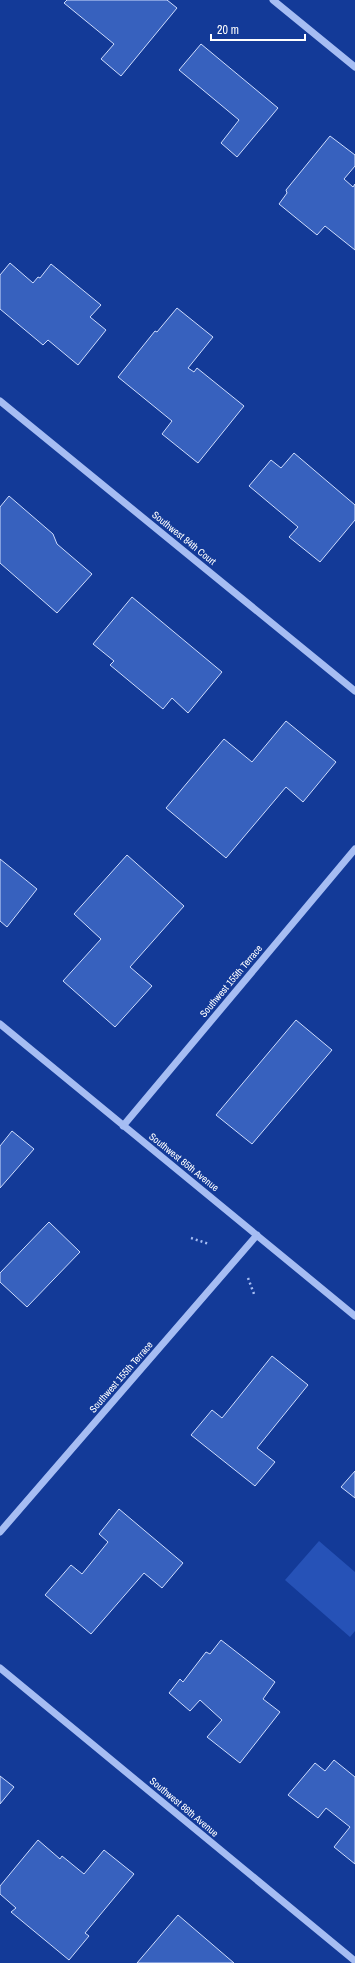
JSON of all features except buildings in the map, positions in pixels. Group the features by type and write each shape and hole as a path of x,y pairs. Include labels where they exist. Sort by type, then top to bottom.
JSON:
{"street":[{"path":"273,0 355,67"},
{"name":"Southwest 84th Court","path":"0,401 355,691"},
{"name":"Southwest 155th Terrace","path":"123,1126 355,849"},
{"name":"Southwest 85th Avenue","path":"0,1024 355,1316"},
{"name":"Southwest 155th Terrace","path":"0,1532 257,1235"},
{"name":"Southwest 86th Avenue","path":"0,1668 355,1961"}],"path":[{"path":"191,1238 209,1244"},
{"path":"247,1277 254,1294"}],"shaded area":[{"path":"319,1541 355,1572 355,1631 350,1637 285,1580"}]}
